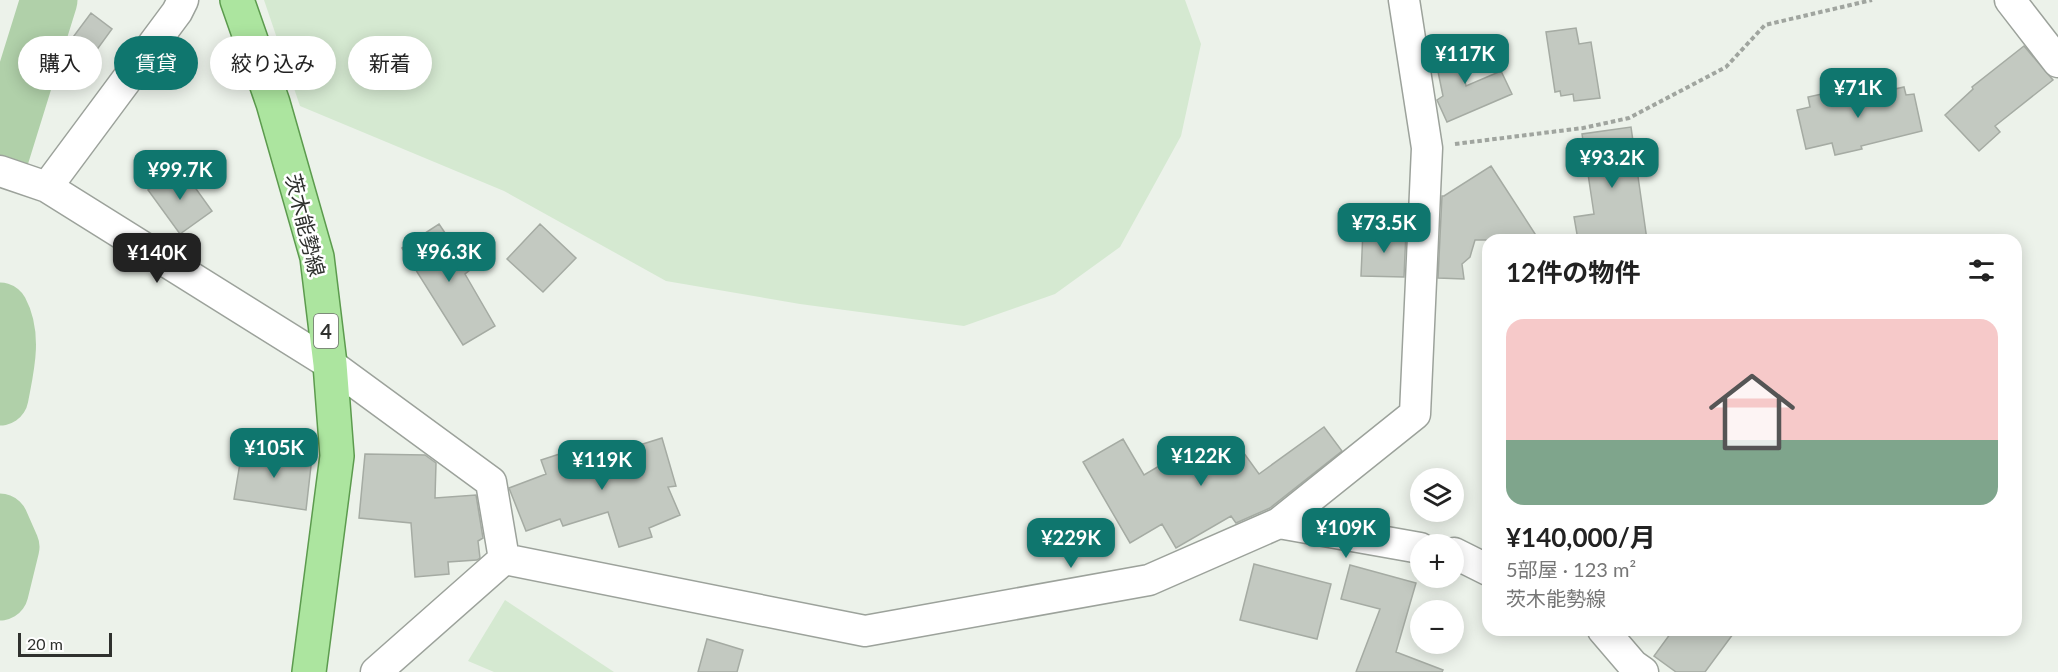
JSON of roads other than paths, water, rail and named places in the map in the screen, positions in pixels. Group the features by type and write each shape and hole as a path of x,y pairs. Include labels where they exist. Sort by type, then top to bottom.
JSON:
{"main road":[{"name":"茨木能勢線","path":"237,0 273,103 317,257 330,364 337,456 309,672"}],"street":[{"path":"47,187 177,12 183,0"},
{"path":"504,559 865,631 1149,580 1279,523 1415,414 1427,148 1404,0"},
{"path":"2010,0 2058,62"},
{"path":"0,171 47,187 330,364 490,482 504,559"},
{"path":"1279,523 1410,546"},
{"path":"1464,558 1482,567"},
{"path":"376,672 504,559"},
{"path":"1608,636 1633,665 1643,672"}],"waterway":[{"path":"0,158 49,0"},
{"path":"0,311 7,332 6,365 0,397"},
{"path":"0,522 11,547 0,592"}]}
